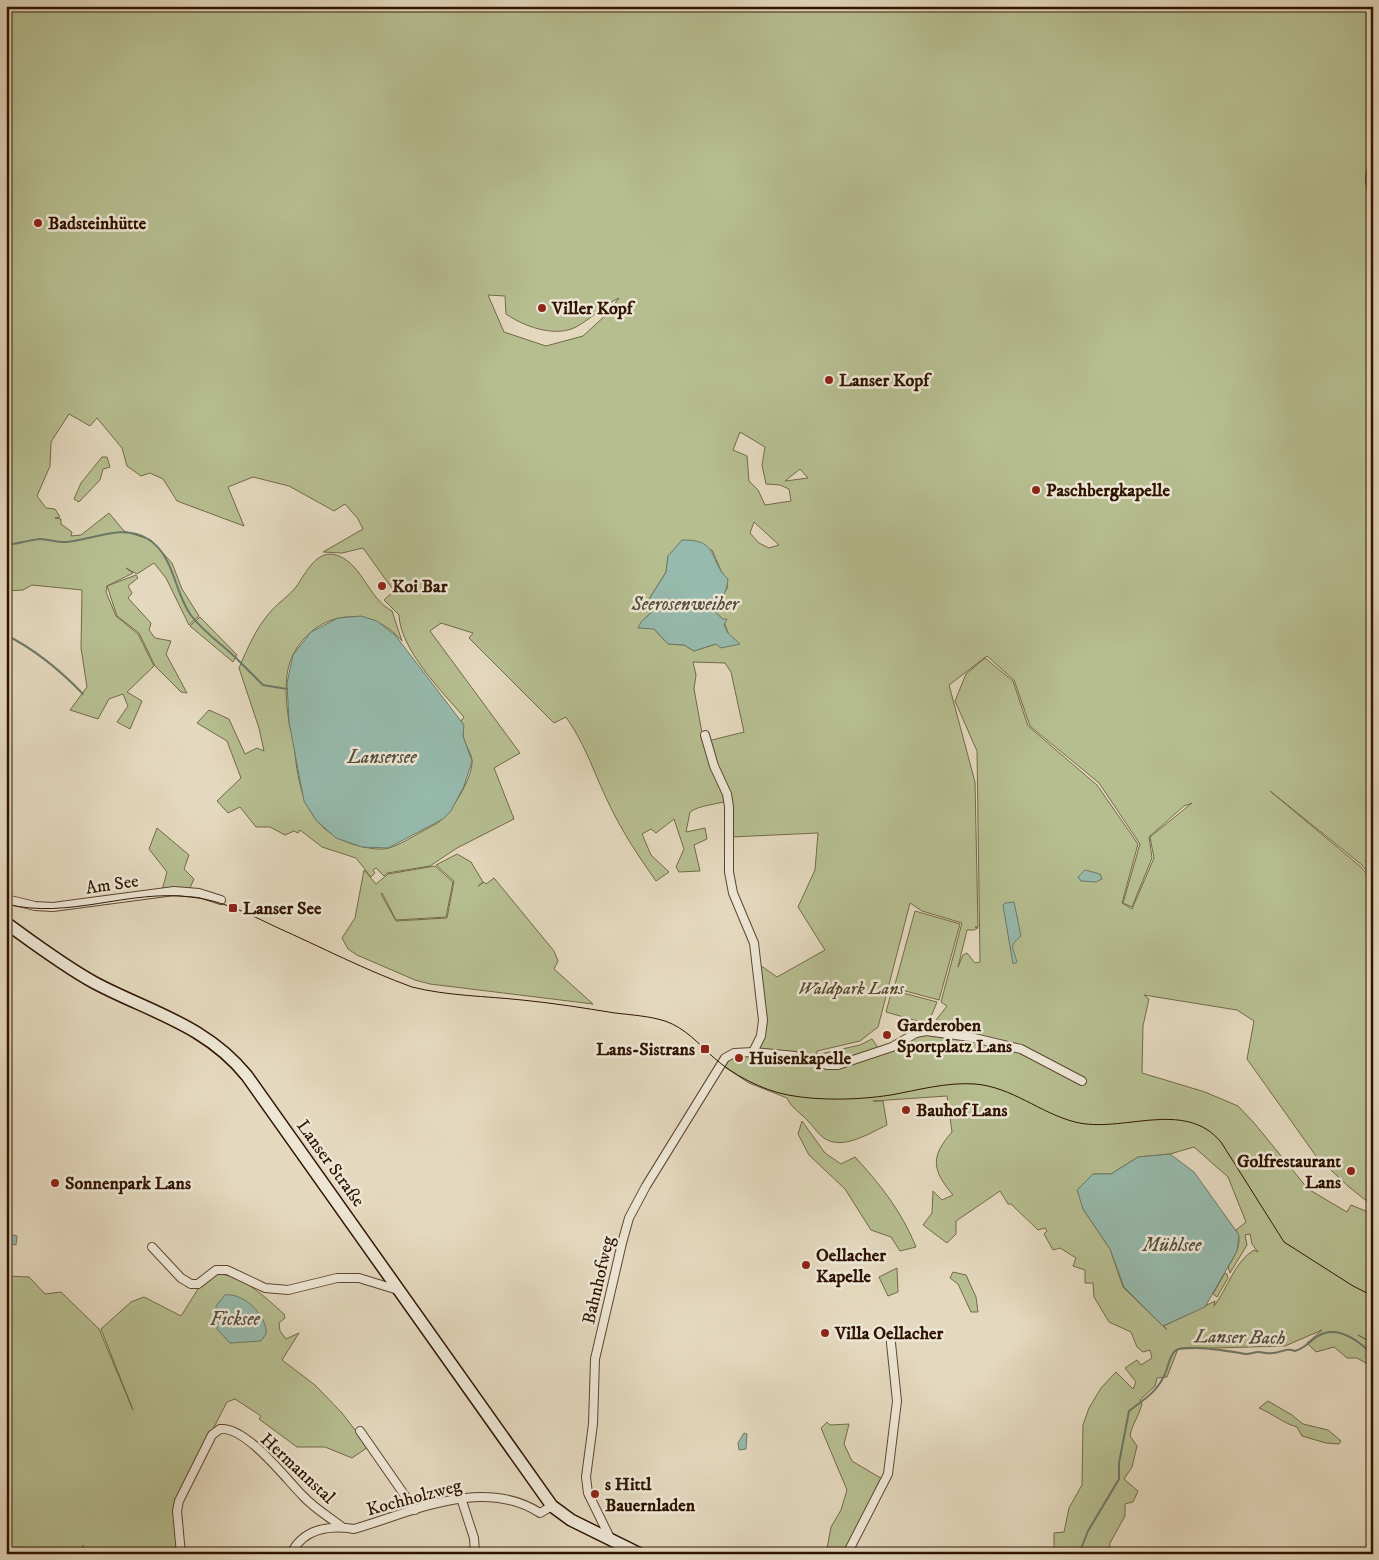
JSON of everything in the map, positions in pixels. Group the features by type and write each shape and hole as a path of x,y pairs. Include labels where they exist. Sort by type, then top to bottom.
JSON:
{"main road":[{"name":"Lanser Straße","path":"6,923 84,976 190,1027 211,1040 230,1056 247,1076 401,1291 552,1506 571,1520 610,1541 640,1554"}],"street":[{"path":"705,735 714,766 727,794 729,807 729,872 733,893 754,943 763,1020 761,1036 753,1052 795,1056 827,1065 838,1065 892,1047 919,1032 930,1032 1019,1048 1082,1081"},
{"name":"Am See","path":"6,899 35,906 53,907 174,891 198,893 222,900"},
{"name":"Bahnhofweg","path":"610,1541 588,1493 586,1474 594,1410 595,1363 626,1229 636,1204 667,1149 723,1060 734,1052 753,1052"},
{"path":"152,1247 181,1278 191,1284 198,1284 216,1270 227,1270 265,1288 288,1290 337,1278 359,1278 401,1291"},
{"path":"846,1554 888,1474 896,1401 891,1343"},
{"name":"Hermannstal","path":"181,1554 177,1511 179,1501 212,1435 220,1429 229,1430 271,1459 303,1496 342,1528"},
{"path":"360,1431 416,1510"},
{"path":"461,1498 474,1538 475,1554"},
{"name":"Kochholzweg","path":"291,1554 298,1540 307,1534 342,1528 354,1529 461,1498 503,1498 529,1506 540,1513 552,1506"}],"green space":[{"name":"Waldpark Lans","path":"6,6 1373,6 1373,879 1362,865 1270,791 1361,867 1373,882 1373,1206 1349,1187 1316,1156 1247,1059 1254,1021 1237,1010 1144,995 1149,999 1143,1026 1142,1073 1205,1092 1238,1106 1308,1189 1347,1212 1351,1205 1373,1214 1373,1367 1357,1358 1347,1358 1334,1347 1316,1352 1307,1343 1322,1330 1285,1346 1178,1349 1167,1377 1157,1378 1155,1386 1140,1400 1142,1404 1130,1436 1137,1446 1132,1467 1124,1479 1138,1491 1133,1502 1125,1504 1125,1516 1110,1543 1109,1554 1054,1554 1054,1533 1064,1532 1069,1508 1082,1485 1083,1425 1089,1408 1101,1388 1116,1372 1133,1389 1136,1382 1125,1368 1137,1360 1141,1365 1152,1358 1150,1350 1143,1352 1137,1347 1131,1332 1109,1322 1094,1297 1093,1283 1085,1283 1085,1270 1073,1266 1076,1258 1060,1248 1053,1250 1044,1234 1047,1231 1045,1228 1038,1230 1011,1204 1008,1204 1000,1191 956,1221 956,1234 947,1243 923,1225 932,1213 933,1191 942,1200 953,1195 941,1178 936,1164 940,1149 952,1132 947,1096 873,1101 883,1101 887,1125 847,1142 831,1142 824,1138 794,1108 787,1098 749,1083 723,1066 732,1059 754,1049 762,1041 760,965 777,977 825,950 798,907 815,870 818,833 731,837 732,801 708,741 744,732 731,672 725,663 693,662 696,675 694,689 702,733 727,801 703,806 690,812 686,832 705,828 707,839 694,845 700,871 679,872 676,867 684,849 674,819 656,833 651,829 642,834 651,855 669,872 656,881 620,826 585,750 566,717 554,723 469,638 473,633 441,623 430,631 520,753 494,768 514,819 457,848 430,866 387,873 384,876 376,868 373,870 375,873 371,877 356,858 322,847 300,830 298,833 294,831 285,835 270,827 256,827 240,807 228,813 217,801 241,778 227,741 197,723 209,710 229,719 245,754 257,748 264,751 259,728 239,668 261,624 274,608 296,587 313,563 324,555 339,556 354,567 377,599 392,611 402,641 389,629 375,621 359,617 344,617 329,621 315,629 303,640 293,655 287,679 287,706 298,776 307,804 314,817 336,837 352,844 380,849 395,846 407,840 436,824 448,813 460,795 472,767 472,760 463,735 461,721 464,717 434,683 414,656 406,642 399,615 384,600 394,591 363,548 342,553 323,552 363,529 358,519 345,504 334,511 289,486 253,477 228,487 244,526 177,501 163,479 150,473 141,476 127,466 122,448 97,418 90,426 69,414 51,442 50,466 37,496 46,508 55,509 60,517 55,518 61,519 61,524 72,532 71,536 81,535 109,513 124,531 151,540 172,563 182,589 199,616 189,625 166,578 154,563 137,574 126,568 133,573 107,586 106,592 116,616 138,634 154,666 127,692 142,701 130,729 117,722 128,706 123,694 109,699 98,719 70,710 87,687 81,648 82,590 32,585 23,590 6,591 6,525 10,526 6,524","holes":["488,295 505,296 506,314 521,323 549,331 568,330 576,327 619,298 607,314 583,336 546,346 504,332","740,432 765,447 762,465 766,484 780,485 789,489 791,501 765,505 758,490 749,481 747,456 733,450","800,469 808,478 785,481","754,522 779,545 769,548 759,543 750,533","712,550 728,587 715,613 723,619 728,633 716,644 694,651 684,645 668,644 654,629 641,622 654,610 648,601 666,572 668,556","987,656 1014,680 1030,726 1099,783 1140,844 1123,903 1132,907 1152,858 1149,837 1184,806 1192,803 1150,837 1154,858 1132,909 1122,903 1138,844 1097,785 1028,726 1013,681 985,658 966,674 955,701 977,751 980,962 975,963 967,953 963,955 958,967 967,930 978,928 975,927 978,927 975,782 949,685","910,903 922,911 962,923 941,1002 947,1006 930,1028 877,1054 877,1046 872,1039 860,1045 820,1054 817,1057 817,1051 860,1041 878,1027","1194,1147 1228,1177 1246,1222 1236,1230 1239,1244 1228,1267 1230,1273 1247,1245 1245,1235 1250,1234 1252,1244 1258,1252 1254,1250 1241,1261 1214,1306 1215,1301 1164,1326 1167,1330 1123,1287 1110,1249 1083,1209 1093,1174 1111,1174 1138,1157 1170,1154"]},
{"path":"102,457 107,457 110,467 103,469 100,480 79,502 74,499 81,483"},
{"path":"136,575 138,578 128,586 132,593 128,598 151,623 149,630 155,638 171,641 166,654 187,693 181,692 155,666 139,633 117,616 107,586"},
{"path":"200,617 237,655 233,662 190,626"},
{"path":"157,828 189,855 184,869 194,879 189,890 162,890 167,872 149,849"},
{"path":"457,854 471,862 483,882 478,886 484,882 486,884 494,878 554,951 558,961 554,969 593,1004 430,984 415,980 357,955 348,949 342,938 355,918 364,870 376,884 388,874 435,866 453,882 446,917 396,920 381,894 396,921 447,918 454,881 436,865"},
{"path":"915,911 960,924 939,1000 894,988"},
{"path":"892,990 937,1002 928,1024 886,1012"},
{"path":"802,1121 825,1153 841,1164 855,1157 882,1188 897,1210 916,1247 900,1251 891,1237 871,1230 845,1189 809,1155 798,1134"},
{"path":"897,1268 898,1292 888,1296 879,1277"},
{"path":"953,1272 966,1275 976,1297 978,1312 971,1312 958,1284 950,1278"},
{"path":"1225,1273 1228,1278 1217,1297 1213,1294"},
{"path":"216,1274 226,1275 244,1282 284,1314 285,1318 279,1323 280,1331 286,1339 299,1333 282,1360 315,1385 342,1413 368,1447 352,1458 325,1447 297,1447 259,1419 261,1416 235,1399 227,1402 179,1495 179,1554 82,1554 83,1545 81,1554 6,1554 6,1276 29,1277 45,1294 61,1292 99,1329 133,1410 101,1329 131,1302 144,1297 181,1316 198,1289"},
{"path":"1268,1401 1303,1424 1328,1430 1341,1441 1339,1444 1326,1443 1302,1436 1297,1427 1259,1408"},
{"path":"827,1422 830,1425 849,1424 844,1444 852,1461 884,1480 842,1554 826,1554 831,1527 841,1510 847,1490 821,1428"}],"water":[{"name":"Seerosenweiher","path":"682,540 702,543 708,547 728,579 723,600 718,604 716,613 723,619 727,619 724,625 728,633 740,644 721,648 716,644 694,651 684,645 668,644 654,629 638,628 641,622 654,610 648,601 666,572 668,556"},
{"name":"Lansersee","path":"361,616 377,621 395,635 464,725 463,736 472,761 464,786 451,811 443,819 388,848 362,847 336,838 316,820 304,801 289,722 287,683 293,655 311,632 338,618"},
{"path":"1085,870 1100,874 1102,879 1096,882 1081,881 1078,877"},
{"path":"1014,902 1021,936 1013,945 1017,962 1013,964 1003,905"},
{"name":"Mühlsee","path":"1170,1154 1194,1172 1239,1235 1237,1251 1205,1307 1163,1326 1124,1287 1110,1249 1083,1209 1077,1190 1093,1174 1111,1174 1138,1157"},
{"path":"6,1233 17,1236 16,1245 6,1243"},
{"name":"Ficksee","path":"225,1295 239,1297 259,1313 266,1327 266,1334 261,1341 230,1343 217,1329 216,1306"},
{"path":"744,1433 747,1434 746,1449 739,1450 738,1443"}],"waterway":[{"path":"6,545 40,539 59,542 76,541 118,532 138,534 157,546 163,554 190,614 237,659"},
{"path":"6,635 47,661 83,694"},
{"path":"238,660 263,685 287,689"},
{"name":"Lanser Bach","path":"1079,1554 1088,1531 1119,1479 1119,1463 1129,1411 1149,1396 1161,1382 1171,1356 1175,1351 1188,1348 1246,1354 1258,1352 1276,1353 1286,1350 1295,1351 1304,1347 1318,1336 1333,1332 1355,1340 1373,1355"}],"tram line":[{"path":"1373,155 1366,173 1366,185 1373,203"},
{"path":"6,904 29,908 53,909 144,897 191,897 213,901 245,913 360,966 412,987 453,994 557,1004 665,1021 685,1032 721,1064 739,1076 758,1086 788,1095 826,1099 853,1099 891,1095 943,1085 975,1084 1001,1090 1050,1113 1075,1122 1093,1124 1152,1120 1189,1122 1206,1129 1221,1142 1284,1242 1353,1286 1373,1296"}],"place":[{"name":"Badsteinhütte","path":"38,223"},
{"name":"Viller Kopf","path":"542,308"},
{"name":"Lanser Kopf","path":"829,380"},
{"name":"Paschbergkapelle","path":"1036,490"},
{"name":"Koi Bar","path":"382,586"},
{"name":"Lanser See","path":"233,908"},
{"name":"Garderoben Sportplatz Lans","path":"887,1035"},
{"name":"Lans-Sistrans","path":"705,1049"},
{"name":"Huisenkapelle","path":"739,1058"},
{"name":"Bauhof Lans","path":"906,1110"},
{"name":"Golfrestaurant Lans","path":"1351,1171"},
{"name":"Sonnenpark Lans","path":"55,1183"},
{"name":"Oellacher Kapelle","path":"806,1265"},
{"name":"Villa Oellacher","path":"825,1333"},
{"name":"s Hittl Bauernladen","path":"595,1494"}]}
